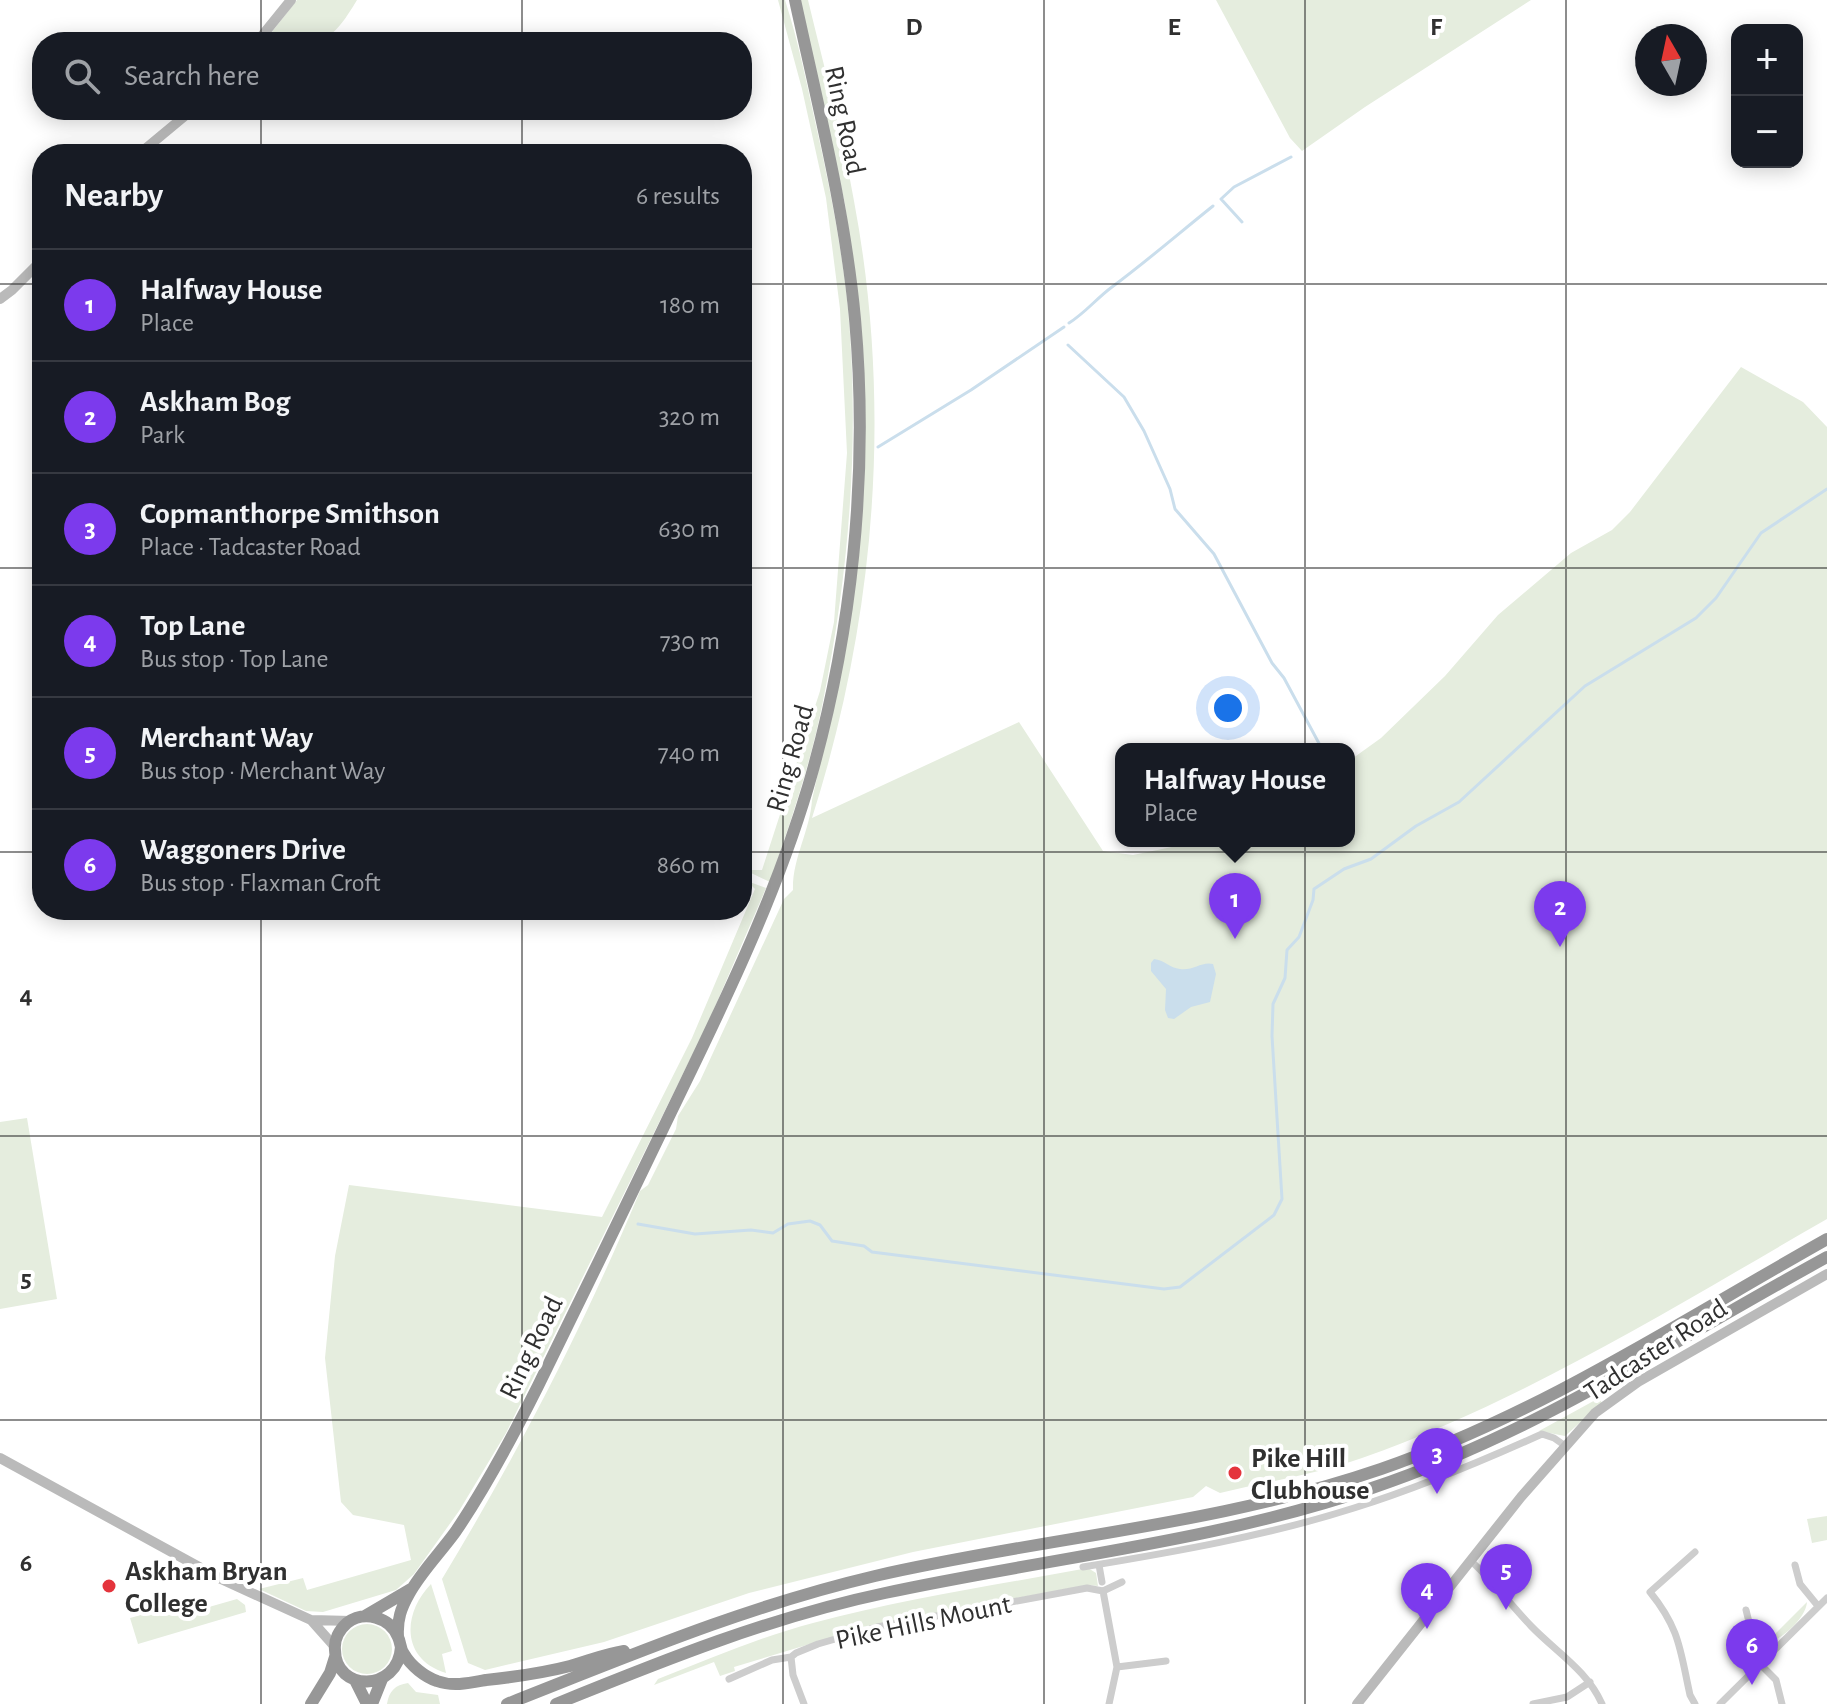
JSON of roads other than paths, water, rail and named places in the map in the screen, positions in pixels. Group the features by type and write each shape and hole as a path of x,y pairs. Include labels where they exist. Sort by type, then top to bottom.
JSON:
{"highway":[{"name":"Ring Road","path":"399,1642 398,1619 411,1589 461,1523 514,1434 717,1017 774,887 807,790 828,714 840,655 852,563 858,484 859,405 855,323 842,217 795,0"},
{"path":"507,1704 766,1605 878,1575 1212,1516 1381,1469 1477,1431 1550,1397 1827,1239"},
{"path":"556,1704 719,1639 841,1603 1204,1533 1322,1504 1372,1488 1472,1450 1577,1400 1827,1257"},
{"name":"Ring Road","path":"365,1616 411,1589"},
{"path":"311,1704 323,1686 338,1634 351,1621 365,1616 384,1621 408,1660 441,1683 459,1684 524,1675 616,1652 650,1647"},
{"path":"370,1704 382,1679 394,1669 399,1642"},
{"path":"335,1652 343,1671 355,1680 370,1704"},
{"path":"355,1680 369,1682 382,1679"}],"street":[{"path":"265,32 291,0"},
{"path":"151,144 180,120"},
{"path":"0,299 32,270"},
{"name":"Tadcaster Road","path":"1357,1704 1564,1445 1595,1413 1619,1395 1827,1274"},
{"path":"1083,1567 1248,1537 1327,1516 1432,1481 1542,1434 1564,1445"},
{"path":"0,1458 221,1579 311,1620 351,1621"},
{"path":"1650,1592 1695,1552"},
{"path":"1472,1562 1501,1589 1531,1626 1590,1682 1602,1704"},
{"path":"1099,1565 1102,1582"},
{"path":"1795,1565 1800,1584 1818,1606"},
{"name":"Pike Hills Mount","path":"729,1679 772,1660 791,1657 818,1644 877,1627 1087,1588 1103,1591 1122,1582"},
{"path":"1642,1584 1671,1619 1695,1704"},
{"path":"1103,1591 1117,1667 1109,1704"},
{"path":"1720,1704 1827,1598"},
{"path":"1746,1610 1752,1634 1769,1654"},
{"path":"311,1620 335,1652"},
{"path":"791,1657 793,1675 804,1704"},
{"path":"1117,1667 1166,1661"},
{"path":"1760,1664 1776,1680 1782,1704"},
{"path":"1533,1704 1567,1697 1590,1682"}],"water":[{"path":"1154,959 1180,969 1213,964 1216,974 1210,1002 1191,1007 1174,1019 1168,1018 1165,1010 1166,989 1151,971"}],"waterway":[{"path":"1242,222 1221,199 1234,187 1291,157"},
{"path":"1069,323 1213,206"},
{"path":"878,447 971,390 1064,327"},
{"path":"1068,345 1124,397 1144,431 1170,489 1175,509 1214,554 1319,743"},
{"path":"638,1224 695,1234 751,1230 773,1233 788,1224 810,1221 820,1225 832,1241 864,1246 872,1252 1164,1289 1180,1287 1274,1215 1282,1199 1272,1036 1273,1004 1285,978 1287,950 1299,937 1314,889 1344,869 1371,859 1416,826 1459,802 1585,686 1696,618 1716,598 1761,533 1827,489"}],"place":[{"name":"Halfway House","path":"1235,939"},
{"name":"Askham Bog","path":"1560,947"},
{"name":"Pike Hill Clubhouse","path":"1235,1473"},
{"name":"Copmanthorpe Smithson","path":"1437,1494"},
{"name":"Askham Bryan College","path":"109,1586"},
{"name":"Merchant Way","path":"1506,1610"},
{"name":"Top Lane","path":"1427,1629"},
{"name":"Waggoners Drive","path":"1752,1685"}]}
